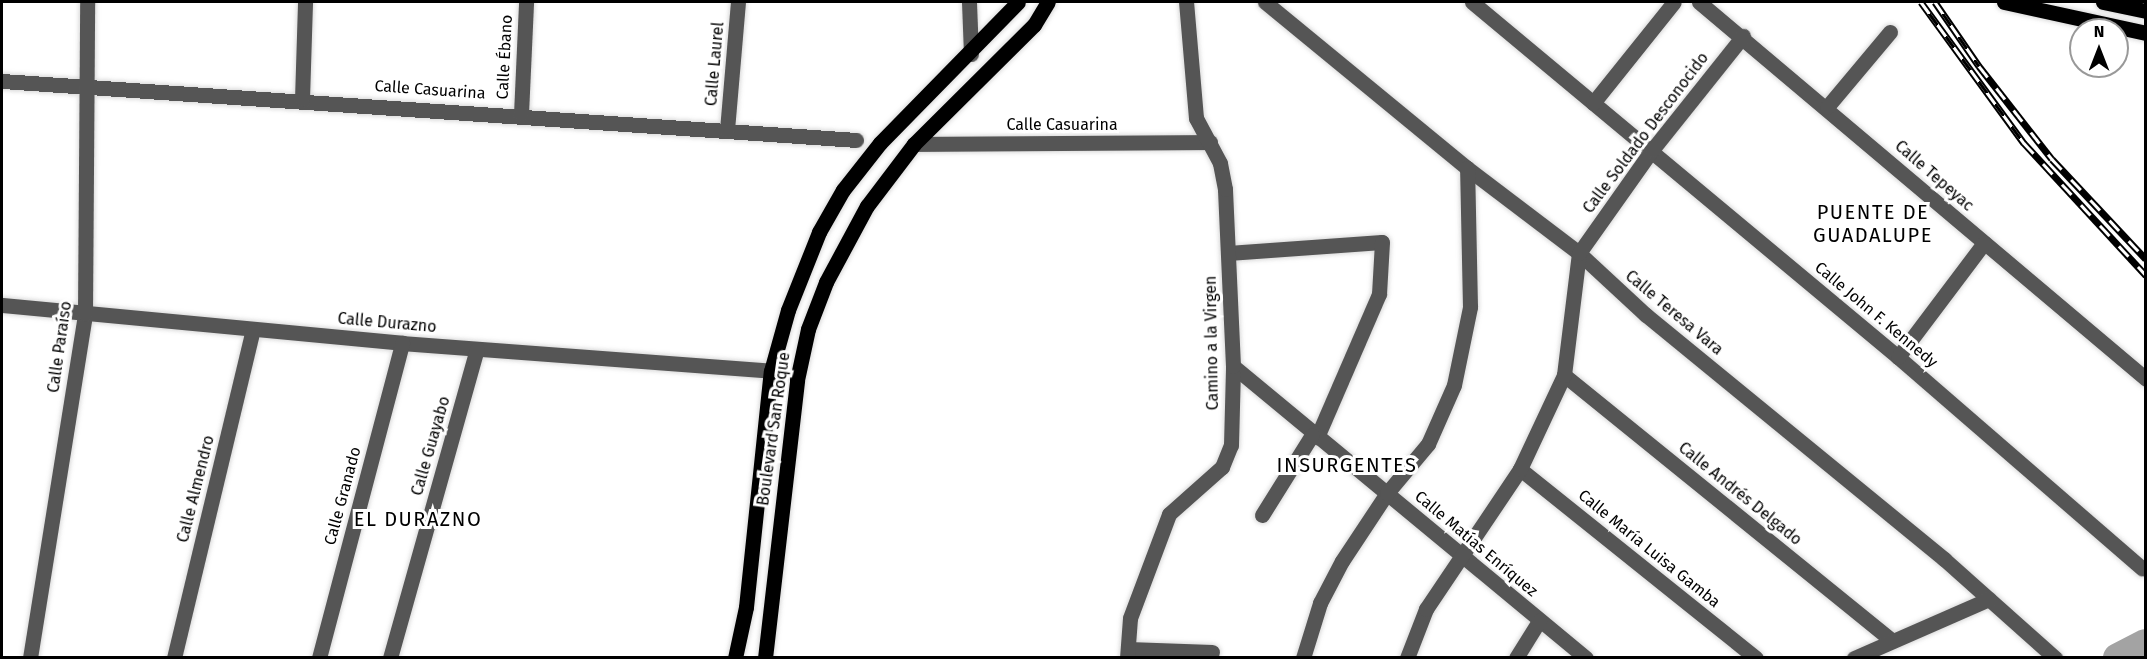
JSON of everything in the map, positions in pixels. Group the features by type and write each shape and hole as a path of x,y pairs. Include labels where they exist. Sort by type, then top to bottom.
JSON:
{"main road":[{"name":"Boulevard San Roque","path":"735,657 746,607 771,371 803,270 843,190 880,143 971,54 1018,2"},
{"name":"Boulevard San Roque","path":"765,657 786,461 808,329 844,243 914,144 1034,25 1048,2"},
{"path":"2004,2 2052,6 2145,33"},
{"path":"2103,2 2145,11"}],"street":[{"name":"Calle Paraíso","path":"30,657 85,314 87,2"},
{"path":"302,99 305,2"},
{"name":"Calle Ébano","path":"521,114 526,2"},
{"name":"Calle Laurel","path":"727,130 738,2"},
{"path":"969,2 971,54"},
{"name":"Camino a la Virgen","path":"1127,653 1130,618 1168,514 1214,475 1228,457 1233,366 1228,254 1220,163 1196,118 1191,93 1186,2"},
{"name":"Calle Teresa Vara","path":"1265,2 1467,168 1579,253 1646,315 1989,599 2055,657"},
{"name":"Calle John F. Kennedy","path":"1472,2 1898,357 2142,568"},
{"path":"1593,103 1674,2"},
{"name":"Calle Tepeyac","path":"1699,2 1743,36 2145,378"},
{"path":"1827,107 1890,32"},
{"name":"Calle Soldado Desconocido","path":"1579,253 1652,150 1743,36"},
{"name":"Calle Casuarina","path":"2,81 521,114 856,140"},
{"name":"Calle Casuarina","path":"914,144 1210,142"},
{"path":"1303,657 1320,603 1342,561 1388,493 1428,444 1442,420 1462,357 1470,307 1467,168"},
{"path":"1228,254 1382,242 1379,294 1314,436 1262,515"},
{"path":"1898,357 1984,243"},
{"path":"1407,657 1426,609 1520,470 1564,375 1579,253"},
{"name":"Calle Durazno","path":"2,305 402,343 771,371"},
{"name":"Calle Almendro","path":"174,657 253,330"},
{"name":"Calle Granado","path":"322,657 402,343"},
{"name":"Calle Guayabo","path":"390,657 477,349"},
{"name":"Calle Matías Enríquez","path":"1233,366 1314,436 1388,493 1539,621 1586,657"},
{"name":"Calle Andrés Delgado","path":"1564,375 1892,641"},
{"name":"Calle María Luisa Gamba","path":"1520,470 1756,657"},
{"path":"1854,657 1989,599"},
{"path":"1516,657 1539,621"},
{"path":"1127,653 1212,652"}],"waterway":[{"path":"2118,658 2146,644"}],"railway":[{"path":"1921,2 2024,143 2146,275"},
{"path":"1935,2 1979,66 2052,159 2146,259"}],"district":[{"name":"PUENTE DE GUADALUPE","path":"1873,224"},
{"name":"INSURGENTES","path":"1347,465"},
{"name":"EL DURAZNO","path":"418,519"}]}
